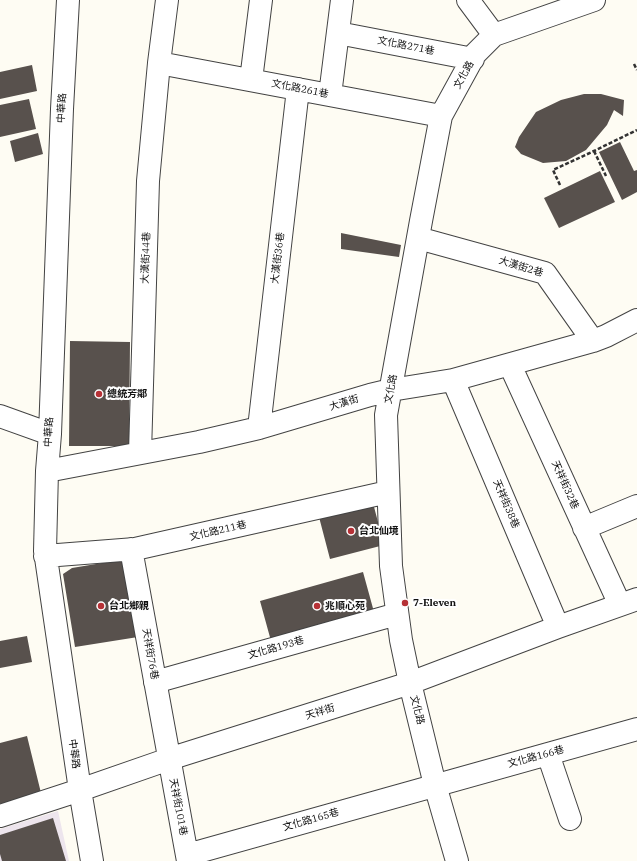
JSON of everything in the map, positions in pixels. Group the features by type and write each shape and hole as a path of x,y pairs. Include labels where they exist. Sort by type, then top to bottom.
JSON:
{"street":[{"name":"中華路","path":"68,0 61,125 45,556 92,861"},
{"name":"大漢街44巷","path":"140,453 148,181 159,63 167,0"},
{"path":"251,80 261,0"},
{"path":"330,95 342,0"},
{"path":"468,0 494,35"},
{"name":"文化路","path":"457,861 435,785 401,640 391,566 386,415 441,116 475,54 494,35 594,0"},
{"name":"文化路271巷","path":"338,33 473,59"},
{"name":"文化路261巷","path":"159,63 441,116"},
{"name":"大漢街36巷","path":"259,428 298,89"},
{"name":"大漢街2巷","path":"418,238 545,273 593,341"},
{"name":"大漢街","path":"47,470 199,442 259,428 370,395 391,390 454,380 593,341 637,320"},
{"name":"天祥街32巷","path":"510,364 584,528 628,602"},
{"name":"天祥街38巷","path":"454,380 558,628"},
{"path":"0,416 50,434"},
{"name":"文化路211巷","path":"45,556 131,549 388,492"},
{"path":"584,528 637,506"},
{"name":"天祥街76巷","path":"131,549 169,759"},
{"name":"天祥街","path":"0,816 169,759 410,683 628,602"},
{"name":"文化路193巷","path":"155,682 397,614"},
{"name":"文化路166巷","path":"435,785 637,729"},
{"path":"548,754 570,820"},
{"name":"天祥街101巷","path":"169,759 187,858"},
{"name":"文化路165巷","path":"187,858 435,785"}],"path":[{"path":"634,64 637,70"},
{"path":"560,185 553,170 637,130"},
{"path":"594,151 606,176"}],"shaded area":[{"path":"58,811 69,861 0,861 0,829"}],"building":[{"path":"32,65 37,91 0,99 0,72"},
{"path":"584,94 601,94 624,100 623,116 614,110 607,125 586,150 566,161 543,163 521,154 515,147 519,137 536,112 561,100"},
{"path":"29,99 36,129 0,137 0,105"},
{"path":"38,133 43,154 15,162 10,141"},
{"path":"620,142 634,171 637,170 637,192 622,200 599,152"},
{"path":"600,171 615,202 559,228 544,198"},
{"path":"341,233 401,245 399,257 341,249"},
{"name":"總統芳鄰","path":"70,341 130,342 129,446 69,446"},
{"name":"台北仙境","path":"373,503 384,545 330,559 319,517"},
{"name":"台北鄉親","path":"126,559 138,637 75,647 63,574 72,568"},
{"name":"兆順心苑","path":"363,572 374,612 271,641 260,601"},
{"path":"27,636 32,662 0,668 0,641"},
{"path":"27,736 41,793 0,804 0,743"},
{"path":"53,818 66,861 2,861 0,854 0,835"}],"place":[{"name":"總統芳鄰","path":"99,394"},
{"name":"台北仙境","path":"351,531"},
{"name":"7-Eleven","path":"405,603"},
{"name":"台北鄉親","path":"101,606"},
{"name":"兆順心苑","path":"317,606"}]}
